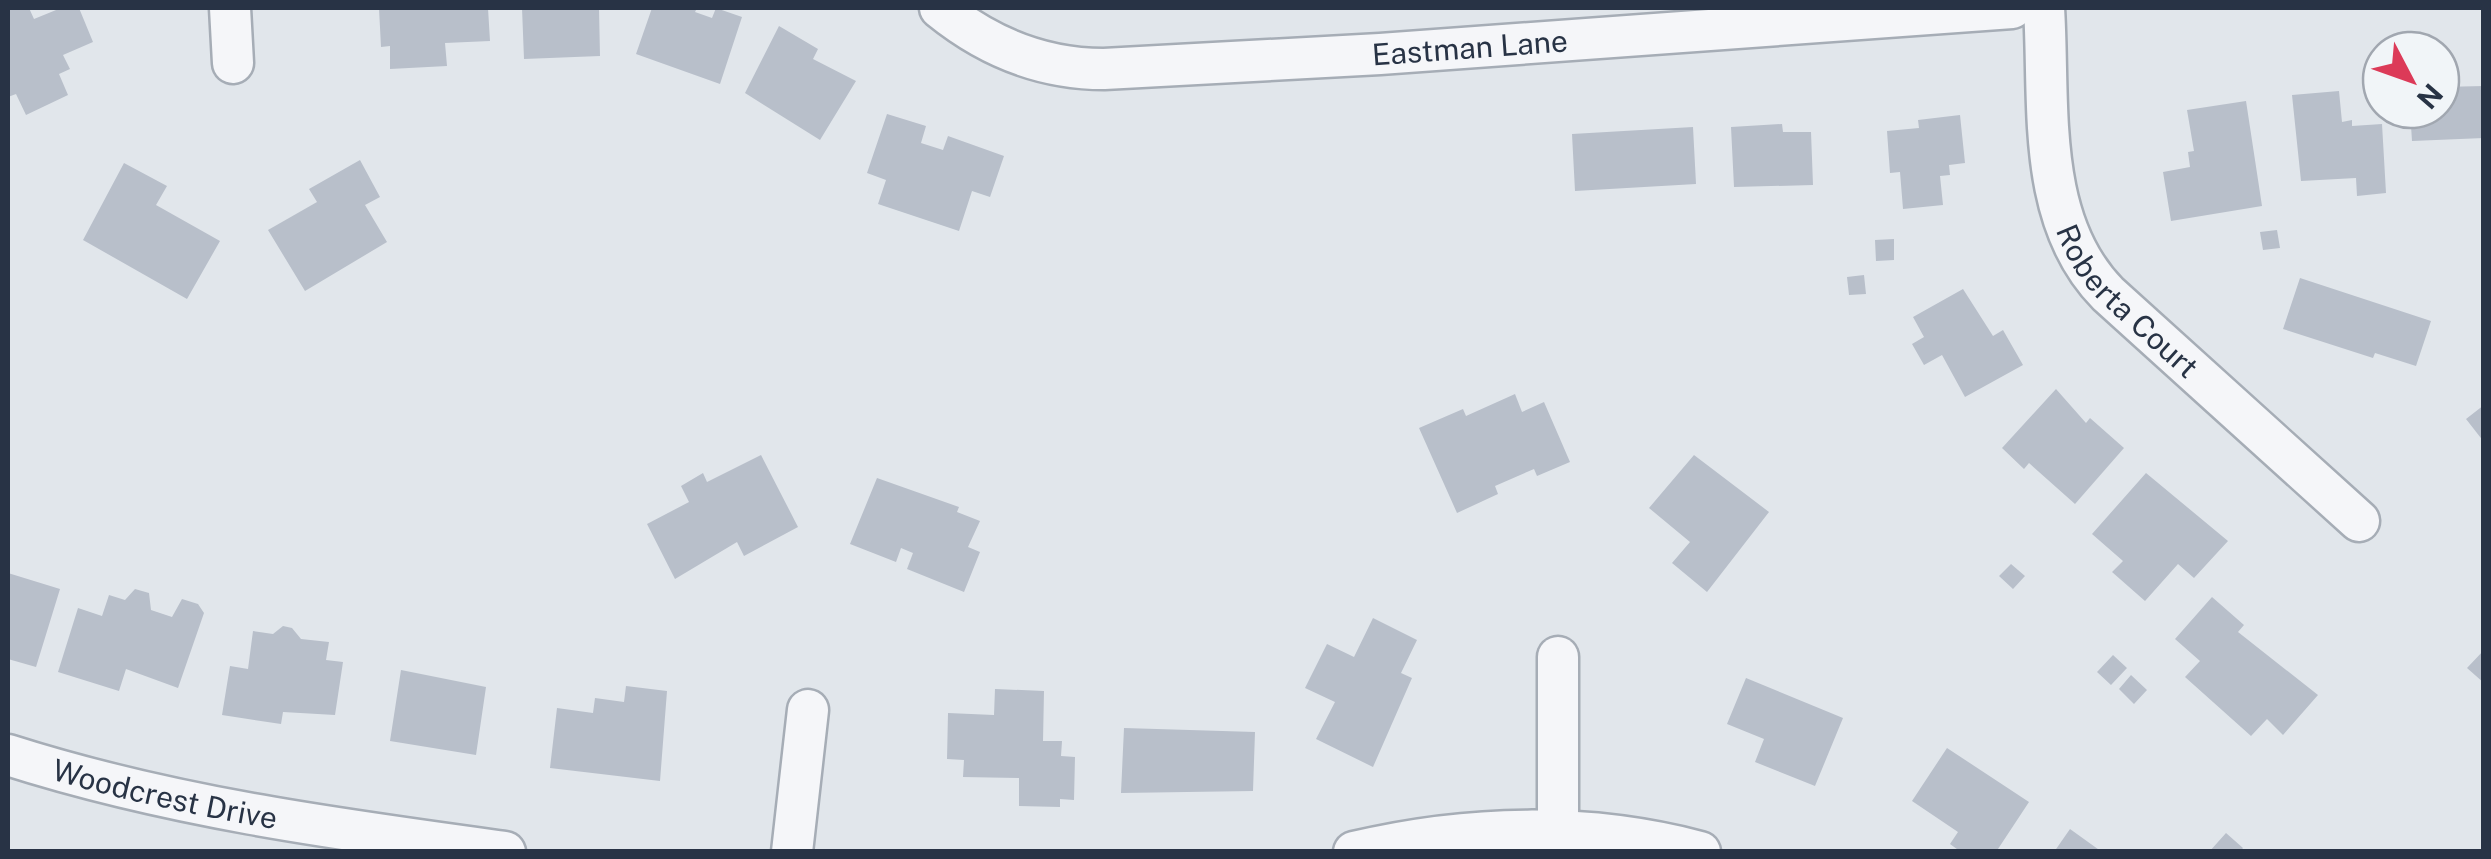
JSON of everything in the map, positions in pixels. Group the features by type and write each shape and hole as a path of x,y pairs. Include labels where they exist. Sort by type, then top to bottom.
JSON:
{"street":[{"path":"230,8 233,63"},
{"name":"Eastman Lane","path":"940,8 974,33 1012,52 1070,68 1104,69 1380,54 2012,8"},
{"name":"Roberta Court","path":"2044,8 2056,199 2080,262 2108,294 2359,520"},
{"path":"1558,657 1558,829"},
{"path":"792,852 808,710"},
{"name":"Woodcrest Drive","path":"8,756 110,786 236,814 505,852"},
{"path":"1354,852 1442,836 1558,829 1700,852"}],"building":[{"path":"29,8 34,19 61,8 79,8 93,42 63,55 70,69 59,74 68,95 26,115 16,94 8,97 8,9"},
{"path":"379,8 488,8 490,41 445,43 447,66 390,69 390,46 381,47"},
{"path":"522,8 599,8 600,56 524,59"},
{"path":"652,8 697,8 695,12 712,18 716,8 742,17 720,84 636,54"},
{"path":"779,26 818,49 813,59 856,81 820,140 745,93"},
{"path":"2484,86 2484,138 2412,141 2411,130 2461,130 2461,87"},
{"path":"2339,91 2342,122 2352,120 2352,126 2361,125 2361,130 2382,130 2386,193 2357,196 2356,178 2301,181 2292,95"},
{"path":"2246,101 2262,206 2171,221 2163,172 2190,167 2188,152 2194,151 2187,110"},
{"path":"887,114 926,126 921,143 943,150 948,136 1004,156 990,197 972,191 959,231 878,204 886,180 867,173"},
{"path":"1960,115 1965,163 1949,165 1950,175 1940,176 1943,205 1903,209 1900,172 1890,173 1887,131 1919,128 1918,120"},
{"path":"1782,124 1783,132 1811,132 1813,185 1734,187 1731,127"},
{"path":"1693,127 1696,184 1575,191 1572,134"},
{"path":"360,160 380,197 365,205 387,242 305,291 268,230 317,202 309,189"},
{"path":"124,163 167,186 156,205 220,241 187,299 83,240"},
{"path":"2277,230 2280,248 2263,250 2260,232"},
{"path":"1894,239 1894,260 1876,261 1875,240"},
{"path":"1864,275 1866,294 1849,295 1847,277"},
{"path":"2300,278 2431,321 2416,366 2375,353 2373,358 2283,329"},
{"path":"1963,289 1993,336 2003,330 2023,365 1965,397 1942,355 1924,365 1912,344 1924,337 1913,317"},
{"path":"2056,389 2086,423 2090,418 2124,448 2075,504 2029,463 2024,469 2002,448"},
{"path":"1515,394 1522,412 1544,402 1570,462 1537,476 1534,469 1495,486 1498,494 1457,513 1419,428 1463,409 1466,416"},
{"path":"2484,405 2484,442 2466,419"},
{"path":"761,455 798,527 744,556 737,542 675,579 647,524 689,502 681,486 703,473 707,482"},
{"path":"1694,455 1769,512 1707,592 1672,563 1690,542 1649,508"},
{"path":"2146,473 2228,541 2194,578 2178,564 2145,601 2112,572 2123,561 2092,534"},
{"path":"877,478 959,507 957,512 980,521 968,547 980,552 964,592 907,569 913,553 901,548 896,562 850,544"},
{"path":"2011,564 2025,576 2013,589 1999,576"},
{"path":"8,573 60,589 36,667 8,659"},
{"path":"135,589 149,593 151,610 172,617 182,599 198,604 204,613 178,688 126,669 119,691 58,672 78,608 102,616 109,595 125,600"},
{"path":"2212,597 2244,625 2238,632 2318,695 2283,735 2267,719 2251,736 2185,677 2200,661 2175,639"},
{"path":"1373,618 1417,640 1401,673 1412,678 1373,767 1316,739 1335,702 1305,688 1327,644 1354,657"},
{"path":"283,626 292,628 301,639 329,642 326,660 343,662 335,715 283,712 281,724 222,715 230,666 248,669 253,631 273,634"},
{"path":"2484,650 2484,683 2467,668"},
{"path":"2113,655 2127,668 2111,685 2097,672"},
{"path":"401,670 486,687 476,755 390,741"},
{"path":"2131,675 2147,690 2134,704 2119,689"},
{"path":"1746,678 1843,718 1815,786 1755,762 1764,739 1727,724"},
{"path":"626,686 667,691 660,781 550,768 557,708 593,713 595,698 624,702"},
{"path":"995,689 1044,691 1043,741 1062,741 1061,756 1075,757 1074,800 1060,799 1060,807 1019,806 1019,778 963,777 964,760 947,759 948,713 994,715"},
{"path":"1124,728 1255,732 1253,791 1121,793"},
{"path":"1947,748 2029,802 1996,852 1961,852 1950,844 1958,832 1912,801"},
{"path":"2070,829 2102,852 2054,852"},
{"path":"2226,833 2243,848 2240,852 2209,852"}]}
